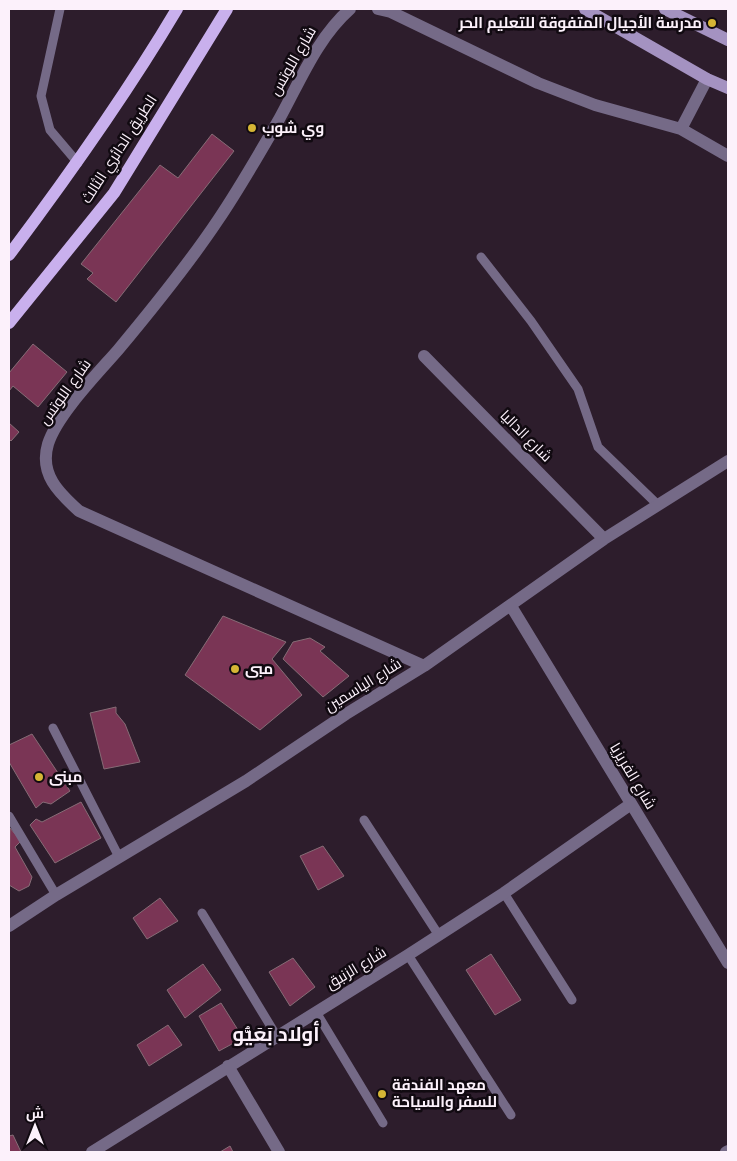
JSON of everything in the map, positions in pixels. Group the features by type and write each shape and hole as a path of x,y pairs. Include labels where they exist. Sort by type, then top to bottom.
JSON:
{"main road":[{"name":"الطريق الدائري الثالث","path":"9,255 78,163 145,62 177,9"},
{"name":"الطريق الدائري الثالث","path":"9,323 114,193 226,9"},
{"path":"585,9 707,79 728,88"},
{"path":"665,9 728,40"}],"street":[{"name":"شارع اللوتس","path":"350,9 334,23 317,48 277,124 218,221 166,291 63,419 48,443 45,461 49,476 57,491 79,511 424,666"},
{"path":"378,9 391,12 538,83 587,102 681,129 728,156"},
{"path":"681,129 707,79"},
{"name":"شارع الداليا","path":"424,356 604,539"},
{"name":"شارع الياسمين","path":"9,926 56,895 246,781 346,714 424,666 604,539 728,461"},
{"name":"شارع الفريزيا","path":"511,606 728,963"},
{"name":"شارع الزنبق","path":"92,1152 408,955 504,893 631,804"},
{"path":"228,1066 279,1152"}],"lane":[{"path":"60,9 40,96 50,130 78,163"},
{"path":"481,257 531,321 578,389 598,447 657,504"},
{"path":"53,728 119,857"},
{"path":"9,816 56,895"},
{"path":"364,820 438,934"},
{"path":"504,893 572,1000"},
{"path":"202,913 276,1036"},
{"path":"408,955 511,1115"},
{"path":"316,1012 383,1123"}],"building":[{"path":"212,134 234,151 116,302 87,279 93,273 81,264 160,165 178,178"},
{"path":"33,344 67,372 38,407 13,386 9,391 9,373"},
{"path":"9,423 19,432 11,441 9,439"},
{"name":"مبى","path":"223,616 286,642 272,659 302,695 260,730 185,675"},
{"path":"310,638 325,647 320,651 349,676 323,697 283,659 293,642"},
{"name":"مبنى","path":"116,707 116,713 125,724 140,762 104,769 90,713"},
{"name":"مبنى","path":"32,734 70,791 51,804 43,802 36,808 9,762 9,745"},
{"name":"مبنى","path":"81,802 101,838 55,863 30,825 36,819 42,822"},
{"path":"10,828 21,841 15,847 32,877 29,886 19,891 9,885"},
{"path":"323,846 344,876 318,890 300,856"},
{"path":"160,898 178,921 147,939 133,918"},
{"path":"491,954 521,1000 495,1015 466,970"},
{"path":"293,958 315,987 290,1006 269,972"},
{"path":"203,964 221,990 185,1018 167,990"},
{"path":"221,1003 243,1038 219,1051 199,1016"},
{"path":"168,1025 182,1045 149,1066 137,1045"},
{"path":"13,1135 21,1152 9,1152 9,1136"},
{"path":"230,1146 233,1152 220,1152"}],"place":[{"name":"مدرسة الأجيال المتفوقة للتعليم الحر","path":"712,23"},
{"name":"وي شوب","path":"252,128"},
{"name":"مبى","path":"235,669"},
{"name":"مبنى","path":"39,777"},
{"name":"معهد الفندقة للسفر والسياحة","path":"382,1094"}],"district":[{"name":"أولاد بَعَيُّو","path":"276,1034"}]}
